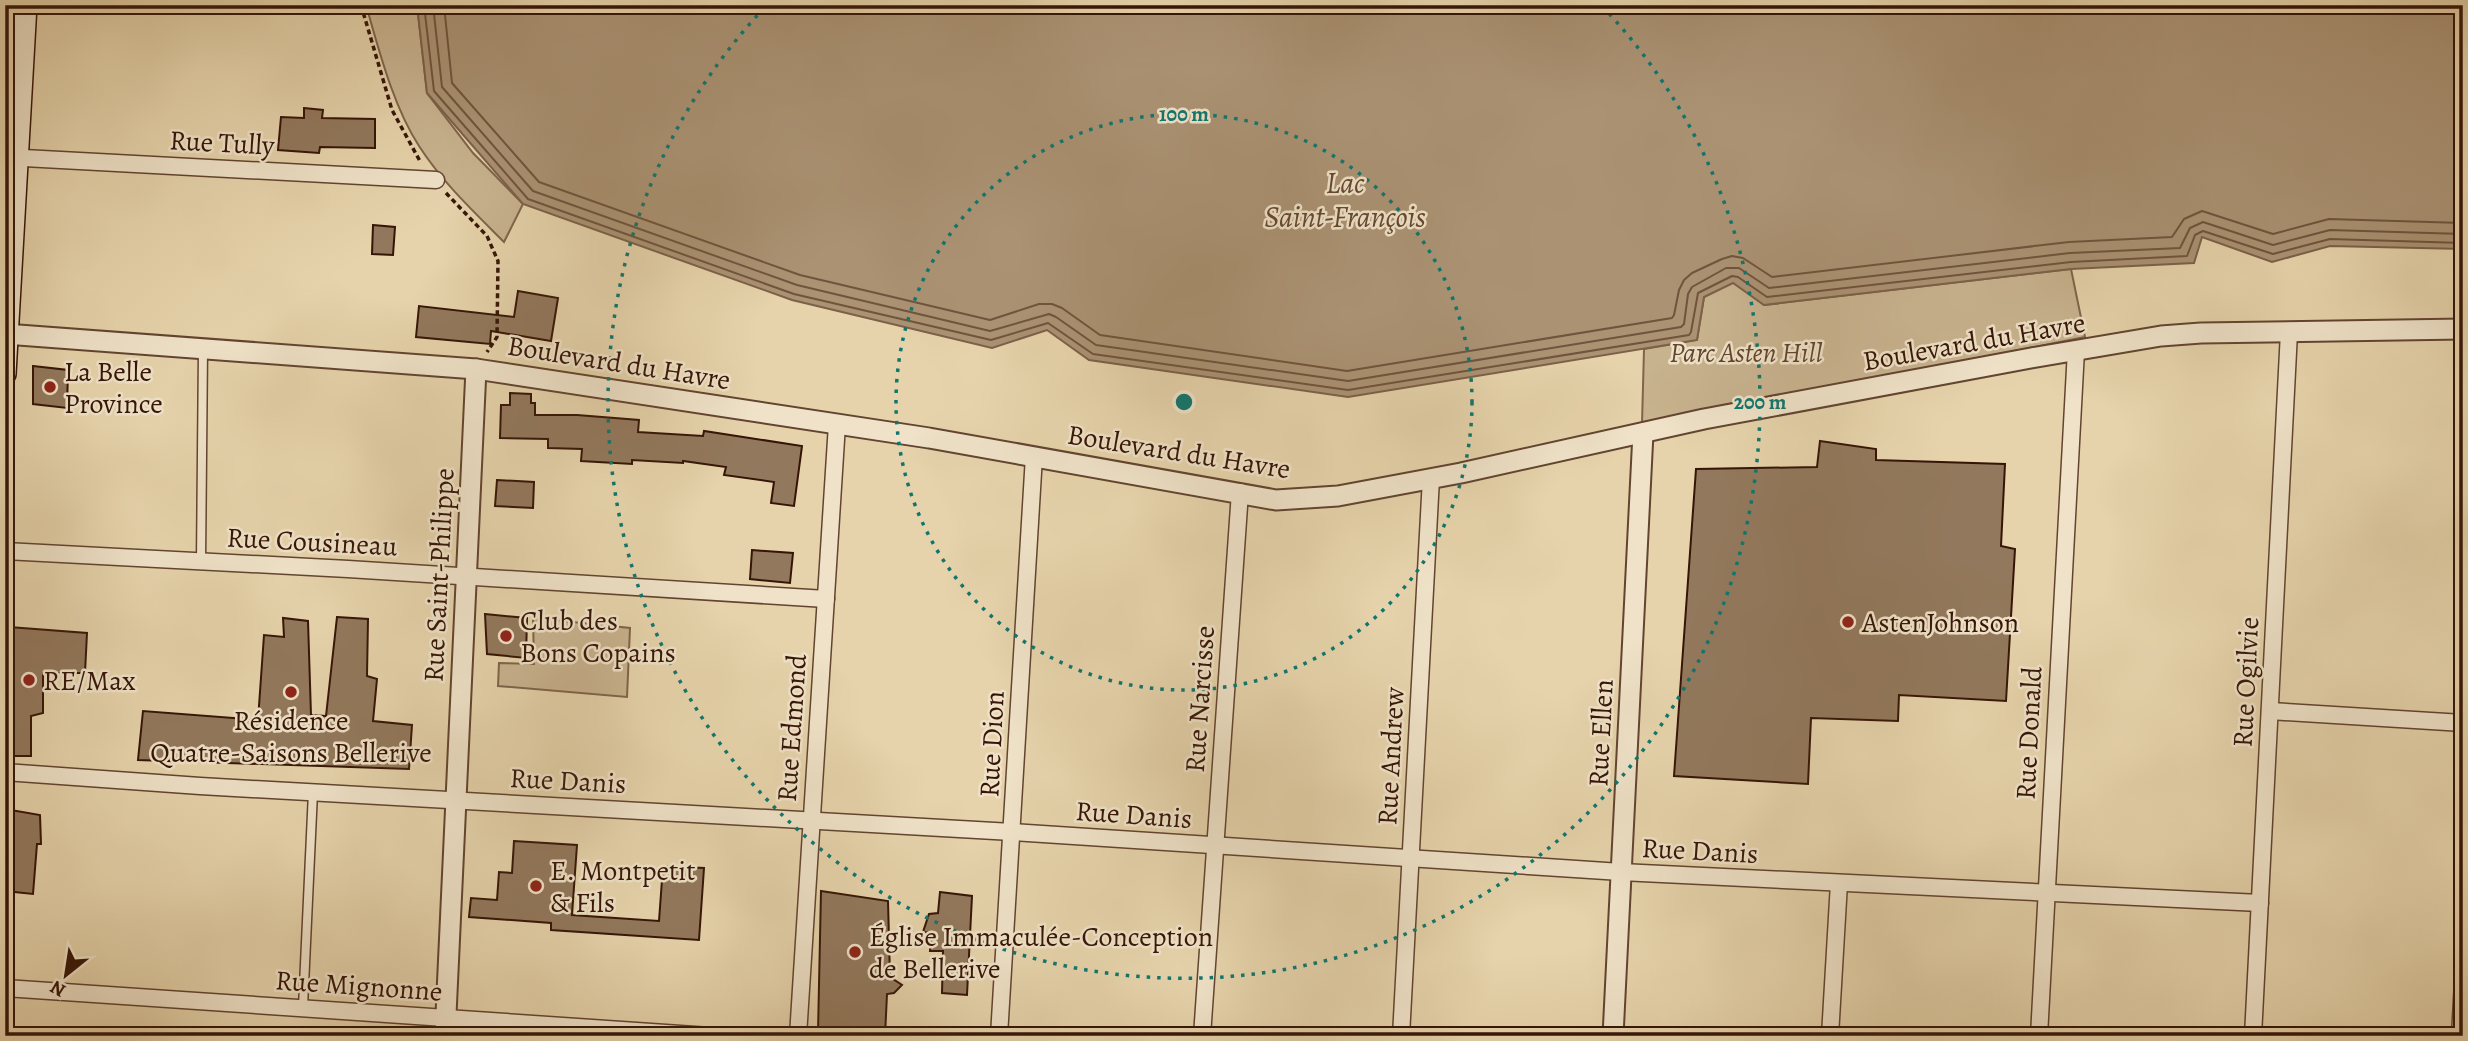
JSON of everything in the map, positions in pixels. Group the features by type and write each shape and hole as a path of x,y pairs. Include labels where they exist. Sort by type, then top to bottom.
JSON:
{"main road":[{"path":"5,374 11,157 26,5"}],"street":[{"name":"Rue Tully","path":"11,157 436,180"},
{"name":"Boulevard du Havre","path":"6,334 476,369 1034,456 1276,500 1338,496 1704,419 2161,336 2463,329"},
{"name":"Rue Ogilvie","path":"2253,1036 2289,332"},
{"name":"Rue Donald","path":"2039,1036 2076,350"},
{"name":"Rue Saint-Philippe","path":"445,1026 476,369"},
{"name":"Rue Edmond","path":"798,1036 837,424"},
{"name":"Rue Ellen","path":"1613,1036 1643,433"},
{"name":"Rue Dion","path":"999,1036 1034,456"},
{"name":"Rue Andrew","path":"1401,1036 1431,478"},
{"name":"Rue Narcisse","path":"1202,1036 1240,492"},
{"name":"Rue Cousineau","path":"5,551 825,599"},
{"path":"2270,711 2463,723"},
{"name":"Rue Danis","path":"5,772 1012,832 1621,872 2260,903"},
{"path":"1830,1036 1839,883"},
{"path":"2460,1036 2463,982"},
{"name":"Rue Mignonne","path":"5,988 303,1007 445,1026 710,1036"}],"lane":[{"path":"201,561 203,349"},
{"path":"303,1007 313,792"}],"green space":[{"path":"366,5 417,5 427,93 473,153 523,204 504,242 448,184 419,146 388,77"},
{"name":"Parc Asten Hill","path":"2071,269 2085,337 1642,424 1644,349 1697,340 1704,297 1733,282 1764,305"},
{"path":"533,618 630,628 627,697 498,686 499,663 534,664"}],"water":[{"name":"Lac Saint-François","path":"417,5 2463,5 2463,249 2330,246 2272,262 2202,237 2194,263 2071,269 1764,305 1733,283 1704,297 1697,340 1348,397 1089,360 1047,330 992,348 792,300 523,204 427,93"}],"building":[{"path":"304,108 323,110 322,118 375,119 375,148 320,147 319,153 278,150 281,117 304,118"},
{"path":"373,225 395,227 393,255 372,254"},
{"path":"518,291 558,298 551,341 491,331 490,344 416,337 419,306 514,317"},
{"path":"33,366 68,370 67,408 33,404"},
{"path":"510,393 531,394 531,403 535,403 535,415 639,420 638,432 703,436 704,431 802,446 794,506 771,503 774,482 724,475 726,467 683,461 632,460 632,464 581,461 582,449 548,448 548,439 500,438 501,405 510,405"},
{"name":"AstenJohnson","path":"1820,441 1876,449 1876,460 2005,464 2001,546 2015,549 2006,701 1899,695 1898,721 1811,718 1808,784 1674,776 1696,469 1817,467"},
{"path":"497,480 534,482 533,508 495,506"},
{"path":"752,550 793,553 790,583 750,579"},
{"name":"Club des Bons Copains","path":"485,614 527,618 526,658 487,654"},
{"name":"Résidence Quatre-Saisons Bellerive","path":"337,617 368,619 367,676 377,679 373,721 412,725 409,769 138,760 143,711 258,720 264,635 284,637 283,618 308,621 311,715 326,716"},
{"path":"9,627 87,633 85,673 43,673 43,713 31,716 31,756 7,756"},
{"path":"5,809 40,815 41,844 37,844 33,894 5,891"},
{"name":"E. Montpetit & Fils","path":"514,841 577,845 572,915 659,921 663,866 704,868 699,940 551,930 551,923 469,917 471,898 497,900 499,872 512,873"},
{"name":"Église Immaculée-Conception de Bellerive","path":"821,891 888,901 890,977 902,985 894,993 887,994 885,1036 824,1036 818,1032"},
{"path":"940,892 972,896 967,995 942,993 943,951 930,951 931,933 923,932 929,914 938,913"}],"place":[{"name":"La Belle Province","path":"50,387"},
{"name":"AstenJohnson","path":"1848,622"},
{"name":"Club des Bons Copains","path":"506,636"},
{"name":"RE/Max","path":"29,680"},
{"name":"Résidence Quatre-Saisons Bellerive","path":"291,692"},
{"name":"E. Montpetit & Fils","path":"536,886"},
{"name":"Église Immaculée-Conception de Bellerive","path":"855,952"}]}
